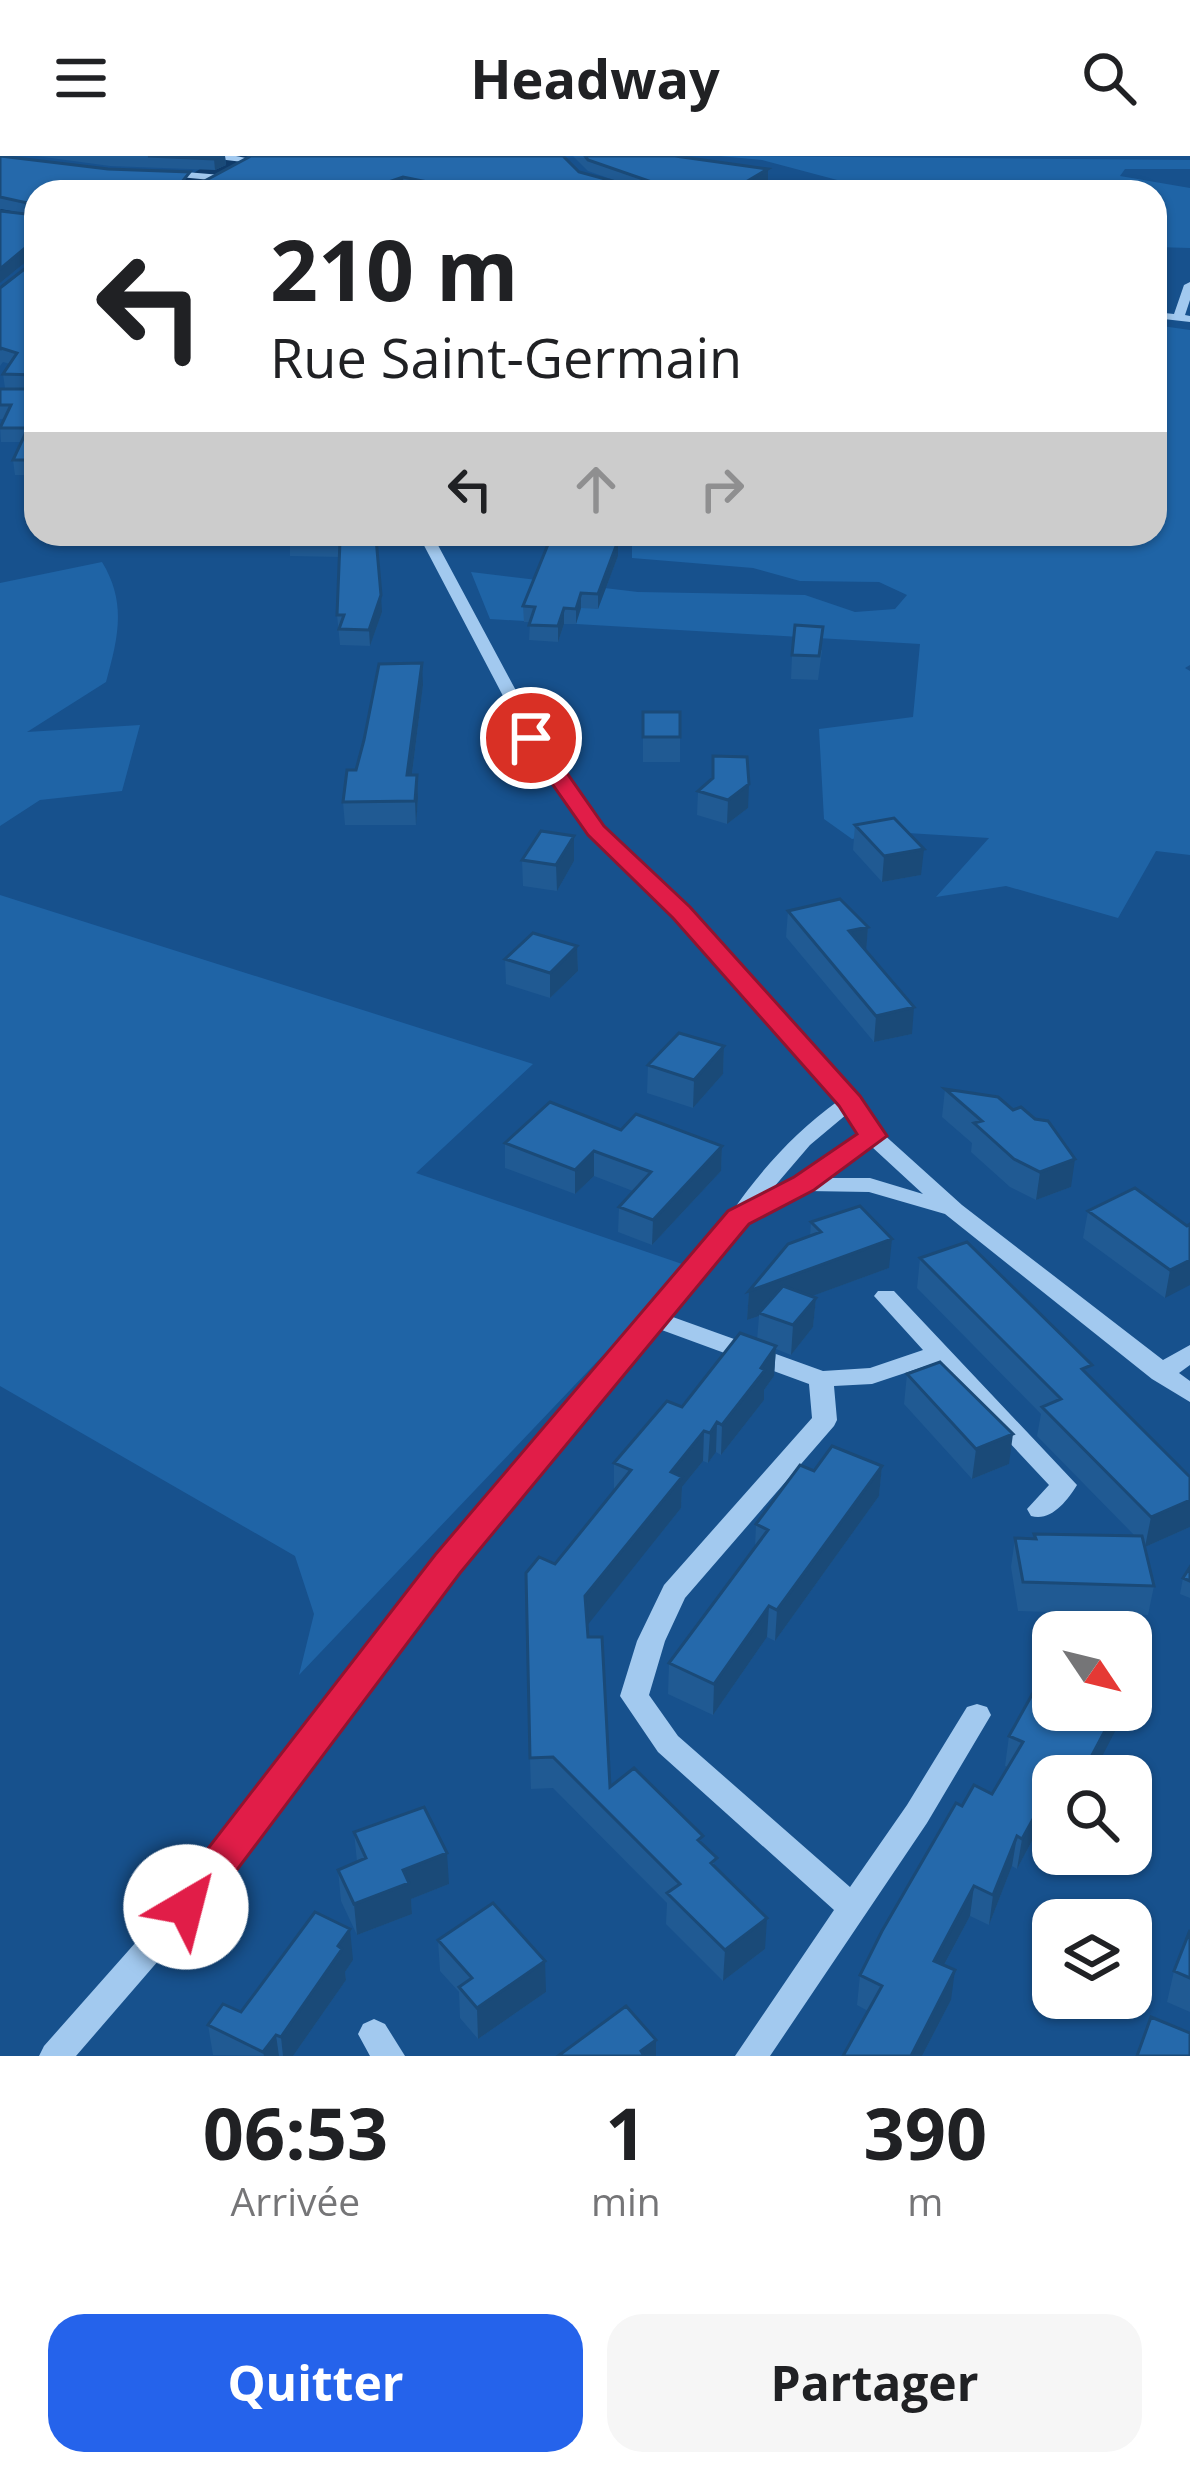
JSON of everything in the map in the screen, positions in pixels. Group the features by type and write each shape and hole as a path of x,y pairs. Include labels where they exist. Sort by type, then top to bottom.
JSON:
{"street":[{"path":"198,156 245,158"},
{"path":"207,180 245,158"},
{"path":"150,173 211,177"},
{"path":"1184,319 1190,285"},
{"path":"431,546 549,768 596,830 682,913 850,1102 873,1136 953,1210 1190,1394"},
{"path":"55,2056 186,1907 448,1564 739,1218 770,1172 817,1125 850,1102"},
{"path":"739,1218 804,1184 873,1136"},
{"path":"804,1184 870,1186 953,1210"},
{"path":"886,1296 1064,1485 1040,1509"},
{"path":"655,1318 821,1379 872,1376 940,1353"},
{"path":"1161,1372 1190,1353"},
{"path":"821,1379 824,1420 674,1592 651,1641 634,1696 668,1744 853,1908"},
{"path":"751,2056 977,1715"}],"shaded area":[{"path":"720,156 1190,160 1190,169 1125,169 1120,176 1143,180 837,180 762,160"},
{"path":"1167,184 1190,188 1190,248 1167,247"},
{"path":"1167,327 1190,330 1190,665 1185,668 1190,671 1190,855 1156,851 1118,918 1006,886 936,897 989,838 891,832 852,839 824,819 819,729 913,717 920,644 490,619 471,572 638,592 805,595 855,612 895,609 907,595 879,582 800,581 753,568 632,558 632,546 1167,546"},
{"path":"102,562 117,606 117,636 106,682 27,732 140,725 122,791 40,800 0,826 0,583"},
{"path":"0,895 533,1064 416,1173 688,1266 299,1675 314,1614 295,1556 0,1386"}],"building":[{"path":"0,156 108,169 190,172 183,180 24,180 24,202 0,197"},
{"path":"148,156 220,156 214,159"},
{"path":"251,156 563,156 579,172 609,180 418,180 206,180"},
{"path":"585,156 675,156 768,169 749,180 646,180"},
{"path":"0,211 24,214 24,249 0,269"},
{"path":"24,269 24,375 3,374 17,353 0,350 0,288"},
{"path":"0,389 24,389 24,428 0,428 11,405 0,405"},
{"path":"24,437 24,460 13,460"},
{"path":"340,546 377,546 381,595 369,630 339,629 344,615 337,615"},
{"path":"547,546 616,546 598,594 581,593 576,609 564,608 558,626 529,625 535,607 523,606"},
{"path":"795,625 823,627 819,656 792,655"},
{"path":"422,663 407,775 417,775 415,801 343,802 347,770 356,770 364,740 379,664"},
{"path":"643,712 680,712 680,737 643,737"},
{"path":"713,756 747,757 749,784 728,800 698,791 713,778"},
{"path":"894,818 924,849 884,856 855,825"},
{"path":"541,831 574,836 556,865 522,860"},
{"path":"840,899 868,927 849,931 914,1007 876,1016 788,911"},
{"path":"533,933 577,946 550,973 505,959"},
{"path":"679,1033 724,1046 694,1080 648,1065"},
{"path":"945,1089 998,1097 1013,1110 1021,1107 1035,1119 1048,1121 1075,1159 1040,1172 1014,1159 974,1123 982,1121"},
{"path":"550,1102 621,1130 636,1114 722,1146 653,1220 619,1207 651,1172 594,1151 575,1170 505,1143"},
{"path":"1135,1188 1190,1224 1190,1260 1170,1270 1088,1211"},
{"path":"860,1206 892,1239 749,1291 788,1244 821,1232 811,1222"},
{"path":"967,1242 1092,1365 1082,1369 1190,1477 1190,1500 1151,1517 1042,1407 1061,1399 920,1258"},
{"path":"783,1286 816,1298 793,1325 759,1313"},
{"path":"740,1333 776,1346 761,1368 765,1370 722,1425 717,1422 710,1433 704,1431 671,1472 682,1477 585,1596 588,1637 602,1637 610,1787 634,1768 703,1836 698,1840 717,1858 711,1863 767,1918 725,1950 667,1893 680,1884 553,1757 530,1758 526,1573 539,1557 555,1564 631,1470 614,1463 667,1401 682,1407"},
{"path":"940,1362 1013,1434 976,1449 907,1374"},
{"path":"832,1446 882,1466 777,1610 769,1606 714,1684 669,1663 768,1530 756,1524 800,1465 814,1471"},
{"path":"1034,1534 1142,1536 1154,1586 1023,1582 1015,1538 1036,1539"},
{"path":"1032,1695 1032,1731 1105,1731 1092,1755 1032,1755 1032,1821 1022,1839 1017,1836 993,1895 974,1886 934,1961 955,1970 911,2056 843,2056 882,1986 860,1975 882,1931 956,1803 962,1806 974,1785 992,1794 1023,1742 1009,1736"},
{"path":"424,1807 447,1853 403,1870 409,1883 354,1904 338,1870 366,1858 354,1832"},
{"path":"493,1903 545,1961 477,2008 459,1987 472,1978 438,1940"},
{"path":"315,1912 350,1929 338,1946 342,1949 281,2037 276,2035 263,2052 208,2025 223,2004 241,2012"},
{"path":"1190,1930 1190,1978 1174,1971"},
{"path":"626,2006 656,2040 641,2051 644,2056 558,2056"},
{"path":"1152,2017 1190,2033 1190,2056 1137,2056"}],"waterway":[{"path":"198,180 241,156"},
{"path":"9,212 24,214"}],"route":[{"path":"186,1907 448,1564 739,1218 804,1184 873,1136 850,1102 682,913 596,830 531,738"}]}
